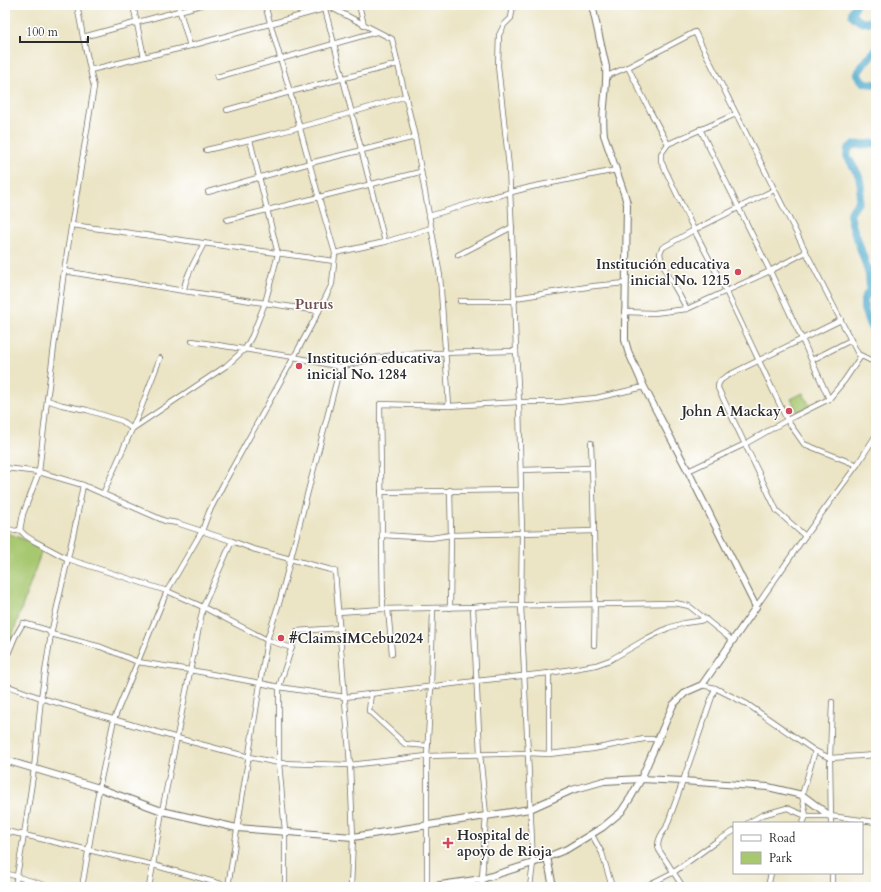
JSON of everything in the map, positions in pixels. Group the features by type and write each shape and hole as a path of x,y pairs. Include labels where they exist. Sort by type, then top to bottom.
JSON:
{"street":[{"path":"20,530 23,514 39,472 64,271 94,87 77,5"},
{"path":"133,5 144,57"},
{"path":"178,5 190,46"},
{"path":"83,37 201,5"},
{"path":"82,887 99,788 114,719 168,591 202,531 209,512 319,311 332,284 335,253 265,5"},
{"path":"360,5 364,25"},
{"path":"513,5 511,18 504,25 499,35 498,66 509,167 515,299 521,470 522,605 533,863 530,887"},
{"path":"592,5 607,76 603,108 604,135 627,204 624,312 625,340 628,351 644,387 756,607"},
{"path":"90,70 190,46 270,24 325,6 392,40 406,96 440,276 449,406"},
{"path":"325,6 342,78 385,242"},
{"path":"217,77 376,32"},
{"path":"607,76 628,67 695,32 858,354 876,363"},
{"path":"227,110 398,64"},
{"path":"628,67 668,144"},
{"path":"206,150 300,127 406,96"},
{"path":"736,114 668,144 661,154 661,161 694,230 726,291 787,420 804,444 857,465"},
{"path":"700,129 770,271 829,399"},
{"path":"208,192 310,163 414,137"},
{"path":"132,429 226,366 244,349 252,336 265,303 278,254 258,178 250,140"},
{"path":"429,216 510,192 616,170"},
{"path":"227,220 420,172"},
{"path":"687,309 661,259 660,253 662,248 665,245 738,207 774,190"},
{"path":"72,225 334,261"},
{"path":"335,253 385,242 431,228"},
{"path":"458,255 512,228"},
{"path":"184,291 184,286 190,271 204,244"},
{"path":"624,312 654,313 687,309 770,271 806,252"},
{"path":"64,271 319,311"},
{"path":"460,302 515,299 594,286 626,283"},
{"path":"805,536 777,511 718,388 719,383 723,378 841,320"},
{"path":"812,360 851,340"},
{"path":"192,341 294,357 340,366 400,354 516,351"},
{"path":"688,472 745,444 787,420 829,399 844,381 861,356"},
{"path":"103,494 141,408 160,358"},
{"path":"5,831 153,865 229,887 267,640 291,560 340,366"},
{"path":"392,654 386,609 382,535 380,404 449,406 519,402 560,402 596,398 644,387"},
{"path":"47,400 122,421 132,429"},
{"path":"423,887 482,879 533,863 566,849 603,828 621,812 641,779 673,705 686,692 702,685 805,536 857,465 876,435"},
{"path":"591,443 596,604 594,645"},
{"path":"5,468 39,472 83,485 165,521 178,523 253,549 335,571 350,765 353,837 352,887"},
{"path":"521,470 592,468"},
{"path":"15,887 34,769 41,698 51,634 83,485"},
{"path":"450,490 450,608"},
{"path":"381,492 520,490"},
{"path":"5,528 15,531 20,530"},
{"path":"20,530 34,541 68,559 168,591 267,640 292,648"},
{"path":"382,535 431,538 594,531"},
{"path":"149,887 176,738 203,607 232,541"},
{"path":"338,612 522,605 675,603 689,606 733,641"},
{"path":"473,607 480,754 486,815 482,879 483,887"},
{"path":"427,887 428,746 433,608"},
{"path":"5,660 23,624 47,630 51,634 101,647 138,662 345,697 549,673 596,665 610,660 668,628 706,619"},
{"path":"285,887 285,831 279,763 279,687 297,631 340,628"},
{"path":"549,673 549,754"},
{"path":"5,685 41,698 176,738 249,757 279,763 350,765 428,756 528,753 549,754 593,750 644,739 658,739"},
{"path":"702,685 715,688 747,704 815,751 830,758 876,755"},
{"path":"683,887 659,850 658,846 661,834 666,828 715,688"},
{"path":"371,694 369,711 405,744 428,746"},
{"path":"831,822 830,758 832,702"},
{"path":"804,822 806,816 802,795 815,751"},
{"path":"5,760 99,788 162,811 237,828 353,837 530,809 572,790 604,781 641,779 683,780 768,787 802,795 830,816"},
{"path":"750,822 762,815 787,808 806,816 830,816 876,822"},
{"path":"644,887 674,872 717,841 733,832"},
{"path":"592,834 602,853 612,887"},
{"path":"547,857 553,887"},
{"path":"5,873 51,887"},
{"path":"768,887 770,874"},
{"path":"832,874 832,887"}],"green space":[{"path":"803,393 810,406 797,412 791,399"},
{"path":"5,532 43,547 5,656"}],"waterway":[{"path":"856,5 852,15 858,20 861,22 869,22 876,19"},
{"path":"876,50 857,74 861,80 876,84"},
{"path":"876,143 853,145 848,149 847,156 859,176 861,187 859,201 850,214 853,228 869,274 870,289 864,299 864,309 869,323 876,335"}],"place":[{"name":"Institución educativa inicial No. 1215","path":"738,272"},
{"name":"Institución educativa inicial No. 1284","path":"299,366"},
{"name":"John A Mackay","path":"789,411"},
{"name":"#ClaimsIMCebu2024","path":"281,638"},
{"name":"Hospital de apoyo de Rioja","path":"448,843"}],"district":[{"name":"Purus","path":"314,304"}]}
